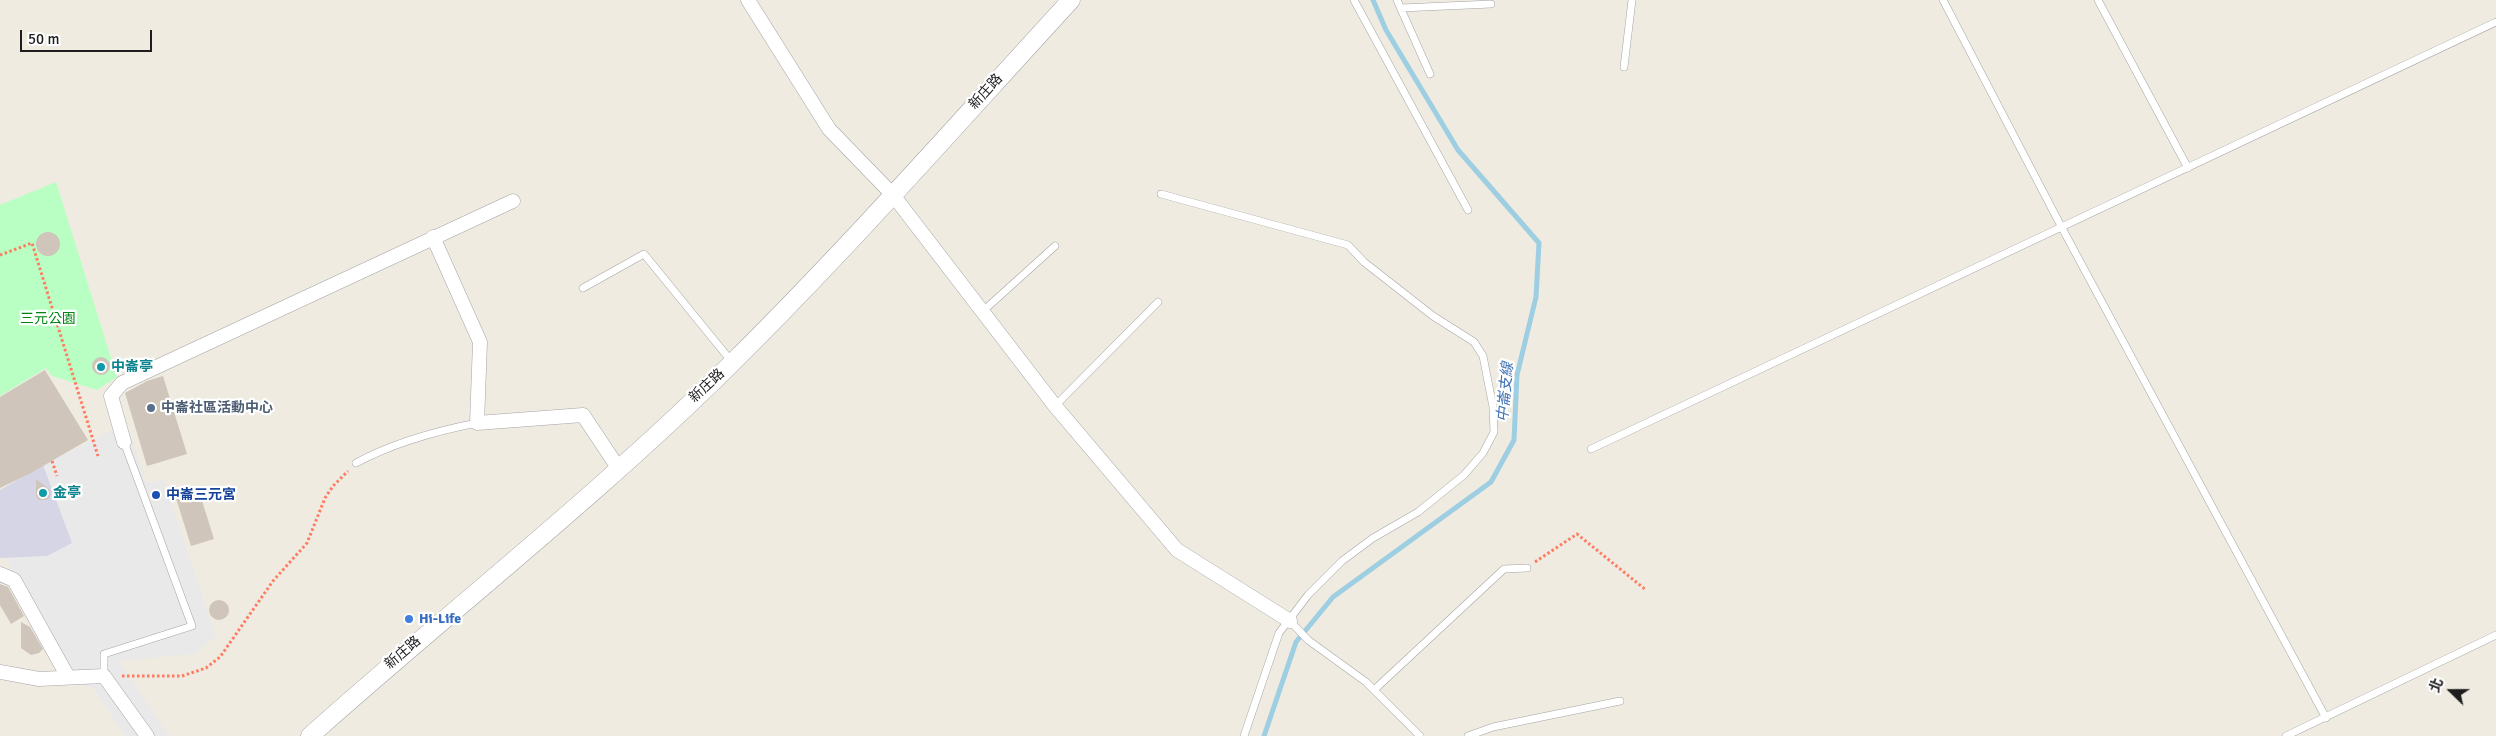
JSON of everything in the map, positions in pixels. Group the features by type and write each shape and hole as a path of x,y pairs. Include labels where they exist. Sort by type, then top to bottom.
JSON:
{"street":[{"path":"748,0 829,129 893,195 1055,406 1176,550 1290,621"},
{"name":"新庄路","path":"310,736 394,660 619,469 732,363 893,195 1071,0"},
{"path":"124,442 111,396 122,383 513,201"},
{"path":"433,237 480,342 477,423 583,415 619,469"},
{"path":"0,574 14,580 68,677"},
{"path":"0,672 39,679 104,676 147,736"}],"lane":[{"path":"1354,0 1468,210"},
{"path":"1398,0 1430,74"},
{"path":"1624,67 1632,0"},
{"path":"1943,0 2062,228 2326,718"},
{"path":"2098,0 2188,168"},
{"path":"1401,8 1491,4"},
{"path":"1591,449 2496,22"},
{"path":"1161,194 1348,245 1364,262 1433,316 1474,342 1483,356 1493,407 1494,432 1483,453 1464,475 1418,512 1373,538 1342,561 1308,594 1290,621 1279,633 1244,736"},
{"path":"982,312 1055,246"},
{"path":"583,288 644,254 732,363"},
{"path":"1055,406 1158,302"},
{"path":"356,463 384,450 446,429 477,423"},
{"path":"104,676 104,654 192,626 124,442"},
{"path":"1374,690 1504,569 1527,568"},
{"path":"1290,621 1308,640 1374,690 1420,736"},
{"path":"2286,736 2496,635"},
{"path":"1468,736 1493,727 1620,701"}],"path":[{"path":"0,255 32,243 98,456"},
{"path":"52,461 57,476"},
{"path":"104,676 182,676 206,668 220,657 273,581 307,543 325,498 333,486 356,463"},
{"path":"1527,568 1577,534 1646,590"}],"green space":[{"name":"三元公園","path":"56,182 117,377 97,390 52,376 46,368 0,396 0,205"}],"shaded area":[{"path":"126,423 147,484 163,479 216,637 194,654 119,661 169,736 125,736 93,688 75,682 5,557 47,556 43,465"},
{"path":"43,465 72,543 47,556 0,558 0,490"}],"building":[{"path":"48,232 56,236 60,244 56,252 48,256 40,252 36,244 40,236"},
{"name":"中崙亭","path":"97,357 105,357 110,362 108,373 97,375 92,370 92,362"},
{"path":"45,370 88,440 31,473 0,488 0,397"},
{"name":"中崙社區活動中心","path":"163,376 187,454 147,466 125,393 147,381"},
{"name":"金亭","path":"36,479 50,490 50,497 46,500 39,500 36,496"},
{"path":"198,488 214,539 191,546 175,495"},
{"path":"0,584 8,587 24,616 11,624 0,605"},
{"path":"219,600 226,603 229,610 226,617 219,620 212,617 209,610 212,603"},
{"path":"21,622 30,627 43,649 39,653 31,655 21,648"}],"waterway":[{"name":"中崙支線","path":"1264,736 1296,642 1333,597 1491,482 1514,440 1517,375 1536,297 1539,243 1458,150 1386,30 1373,0"}],"place":[{"name":"中崙亭","path":"101,367"},
{"name":"中崙社區活動中心","path":"151,408"},
{"name":"金亭","path":"43,493"},
{"name":"中崙三元宮","path":"156,495"},
{"name":"Hi-Life","path":"409,619"}]}
